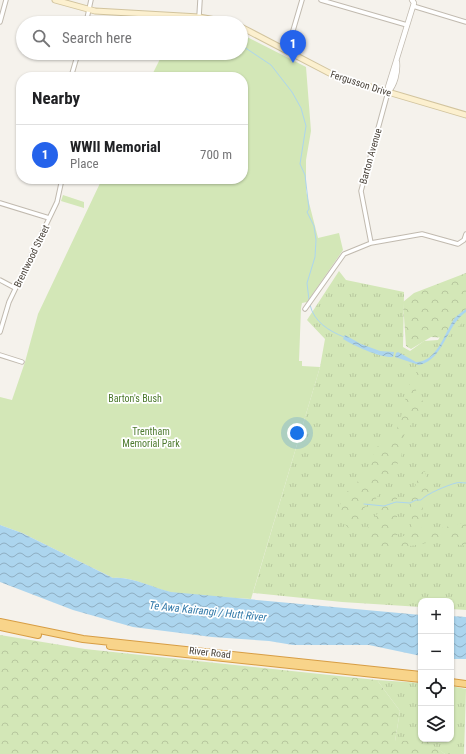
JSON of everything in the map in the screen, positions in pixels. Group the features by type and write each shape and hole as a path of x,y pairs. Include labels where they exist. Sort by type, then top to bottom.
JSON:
{"highway":[{"name":"River Road","path":"0,622 83,639 418,675"},
{"name":"River Road","path":"0,627 62,640 116,647 418,679"},
{"path":"454,678 466,680"},
{"path":"454,682 466,684"}],"main road":[{"path":"54,0 89,10 183,16"},
{"name":"Fergusson Drive","path":"248,31 337,77 466,115"}],"street":[{"path":"0,22 6,0"},
{"path":"88,16 91,0"},
{"path":"199,16 200,0"},
{"path":"287,51 302,0"},
{"path":"321,0 407,25"},
{"path":"388,92 393,68 397,62 414,2 466,22"},
{"path":"72,72 76,60"},
{"name":"Barton Avenue","path":"371,243 361,191 388,92"},
{"name":"Brentwood Street","path":"0,332 15,288 57,202 61,184"},
{"path":"0,203 49,218"},
{"path":"305,309 344,254 371,243 415,234 428,235 458,244 464,240 466,234"},
{"path":"0,280 15,288"},
{"path":"0,355 22,362"}],"green space":[{"name":"Trentham Memorial Park","path":"248,38 306,67 311,131 306,160 306,191 318,238 339,233 343,250 307,302 302,303 299,361 302,361 302,366 320,367 251,599 180,594 127,579 113,578 22,533 0,525 0,397 12,400 25,362 38,314 100,184 248,184 248,72 154,72 160,60 248,60"},
{"path":"63,195 84,202 84,208 61,201"},
{"path":"339,271 346,280 404,292 403,347 410,351 424,341 438,340 455,315 466,308 466,610 454,609 454,598 418,598 418,607 342,602 253,593 320,367 325,339 307,320"},
{"path":"466,273 466,319 447,338 431,337 411,349 406,346 403,302 414,293"},
{"path":"420,368 419,384 414,395 414,399 424,401 423,408 413,414 411,425 404,431 401,458 374,502 367,503 355,527 349,529 336,513 346,491 355,492 358,490 356,485 358,481 365,482 369,480 370,467 374,452 379,445 393,435 397,429 411,381"},
{"path":"425,471 430,496 423,505 421,529 434,530 466,522 466,546 454,544 448,539 387,550 370,543 368,526 391,496 397,497 397,539 412,532 411,498 420,473"},
{"path":"0,635 85,649 377,680 400,711 395,741 418,740 418,742 428,742 445,754 0,754"},
{"path":"377,680 418,683 418,741 395,741 400,711"},
{"path":"454,687 466,689 464,754 445,754 427,742 454,742"}],"water":[{"path":"466,309 466,312 454,325 440,349 427,362 419,365 395,357 396,353 398,352 416,362 423,361 429,357 439,346 454,319"},
{"path":"345,335 361,344 380,351 394,352 393,357 381,356 361,348 343,339"},
{"name":"Te Awa Kairangi / Hutt River","path":"0,525 22,533 113,578 135,580 171,592 418,615 418,655 369,645 293,645 269,641 212,637 133,627 73,610 0,582"},
{"path":"454,616 466,617 466,659 454,659"}],"waterway":[{"path":"248,50 271,65 292,92 301,108 306,126 300,164 305,175 309,209 307,212 314,226 316,240 315,257 307,283 309,300"},
{"path":"310,305 315,316 323,325 344,337"},
{"path":"364,504 384,506 396,502 410,503 416,500 421,500 448,486 457,483 466,483"}],"place":[{"name":"WWII Memorial","path":"293,63"}],"park label":[{"name":"Barton's Bush","path":"135,398"}]}
